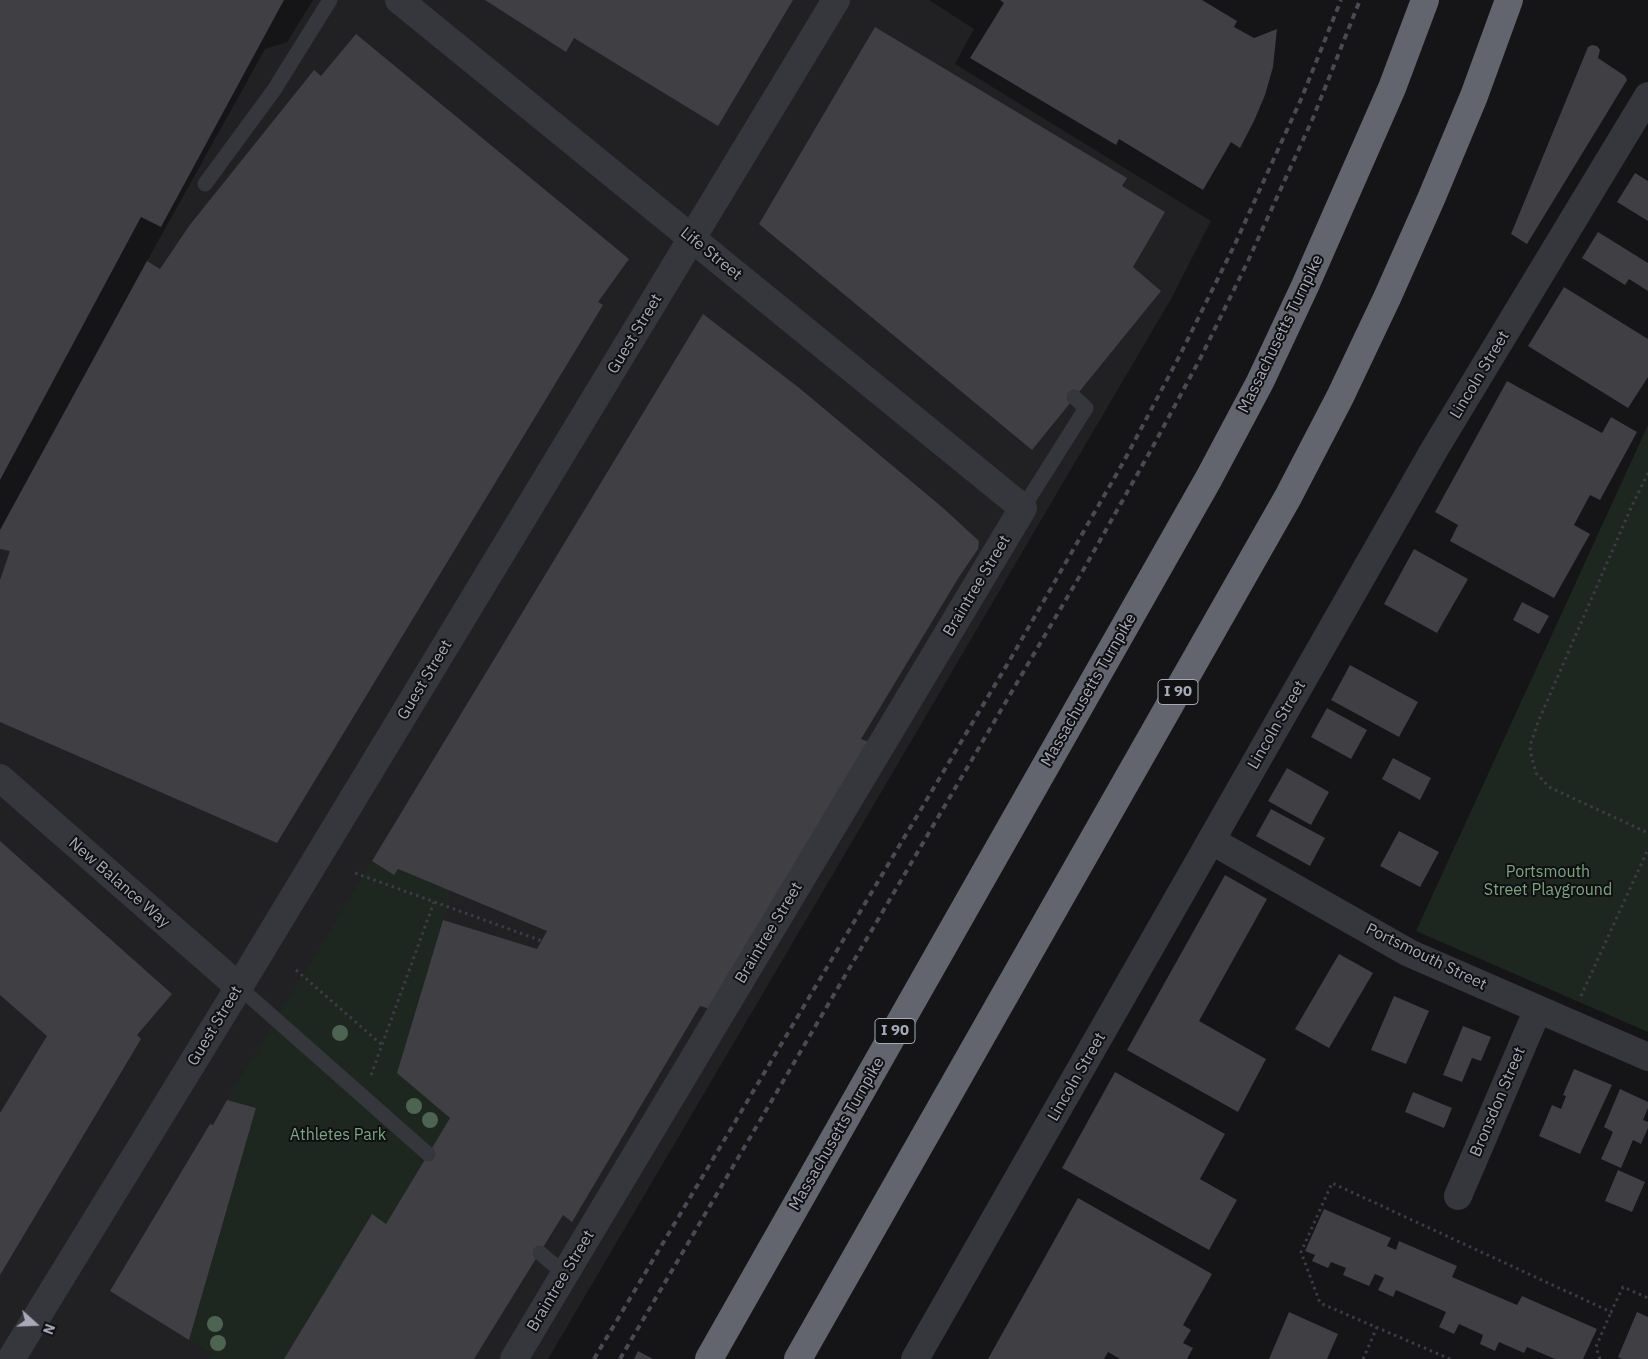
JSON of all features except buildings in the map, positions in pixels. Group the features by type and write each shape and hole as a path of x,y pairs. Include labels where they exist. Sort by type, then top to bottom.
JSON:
{"highway":[{"name":"Massachusetts Turnpike","path":"709,1359 1214,470 1260,382 1314,268 1388,97 1426,0"},
{"name":"I 90","path":"798,1359 1288,496 1340,397 1387,298 1466,113 1509,0"}],"street":[{"name":"Life Street","path":"399,0 1024,508"},
{"name":"Guest Street","path":"11,1359 239,987 836,0"},
{"name":"Lincoln Street","path":"915,1359 1434,450 1648,96"},
{"name":"Braintree Street","path":"514,1359 1024,508"},
{"name":"New Balance Way","path":"0,778 239,987"},
{"name":"Portsmouth Street","path":"1212,840 1409,953 1648,1057"},
{"name":"Bronsdon Street","path":"1458,1196 1538,1009"}],"lane":[{"path":"205,184 274,90 330,0"},
{"path":"1024,508 1086,408 1074,397"},
{"path":"239,987 428,1154"},
{"path":"540,1253 565,1274"}],"path":[{"path":"1648,473 1630,510 1538,722 1530,752 1536,773 1549,786 1648,833"},
{"path":"1581,997 1648,850"},
{"path":"355,873 542,941"},
{"path":"363,1097 434,902"},
{"path":"296,970 382,1045"},
{"path":"1450,1359 1320,1303 1300,1252 1332,1184 1611,1312"},
{"path":"1600,1359 1596,1346 1623,1287 1648,1298"},
{"path":"1363,1359 1377,1327"}],"shaded area":[{"path":"313,0 929,0 974,29 955,64 1211,221 1171,299 548,1359 0,1359 0,530 265,49 287,42"}],"green space":[{"name":"Portsmouth Street Playground","path":"1648,425 1648,1032 1416,931"},
{"name":"Athletes Park","path":"372,861 394,875 398,869 452,891 398,1073 450,1118 386,1224 372,1214 284,1359 208,1359 212,1353 189,1340 256,1109 227,1100"}],"railway":[{"path":"594,1359 1011,658 1124,461 1180,355 1235,244 1302,97 1341,0"},
{"path":"620,1359 1085,567 1151,450 1201,357 1248,261 1313,118 1360,0"}]}
